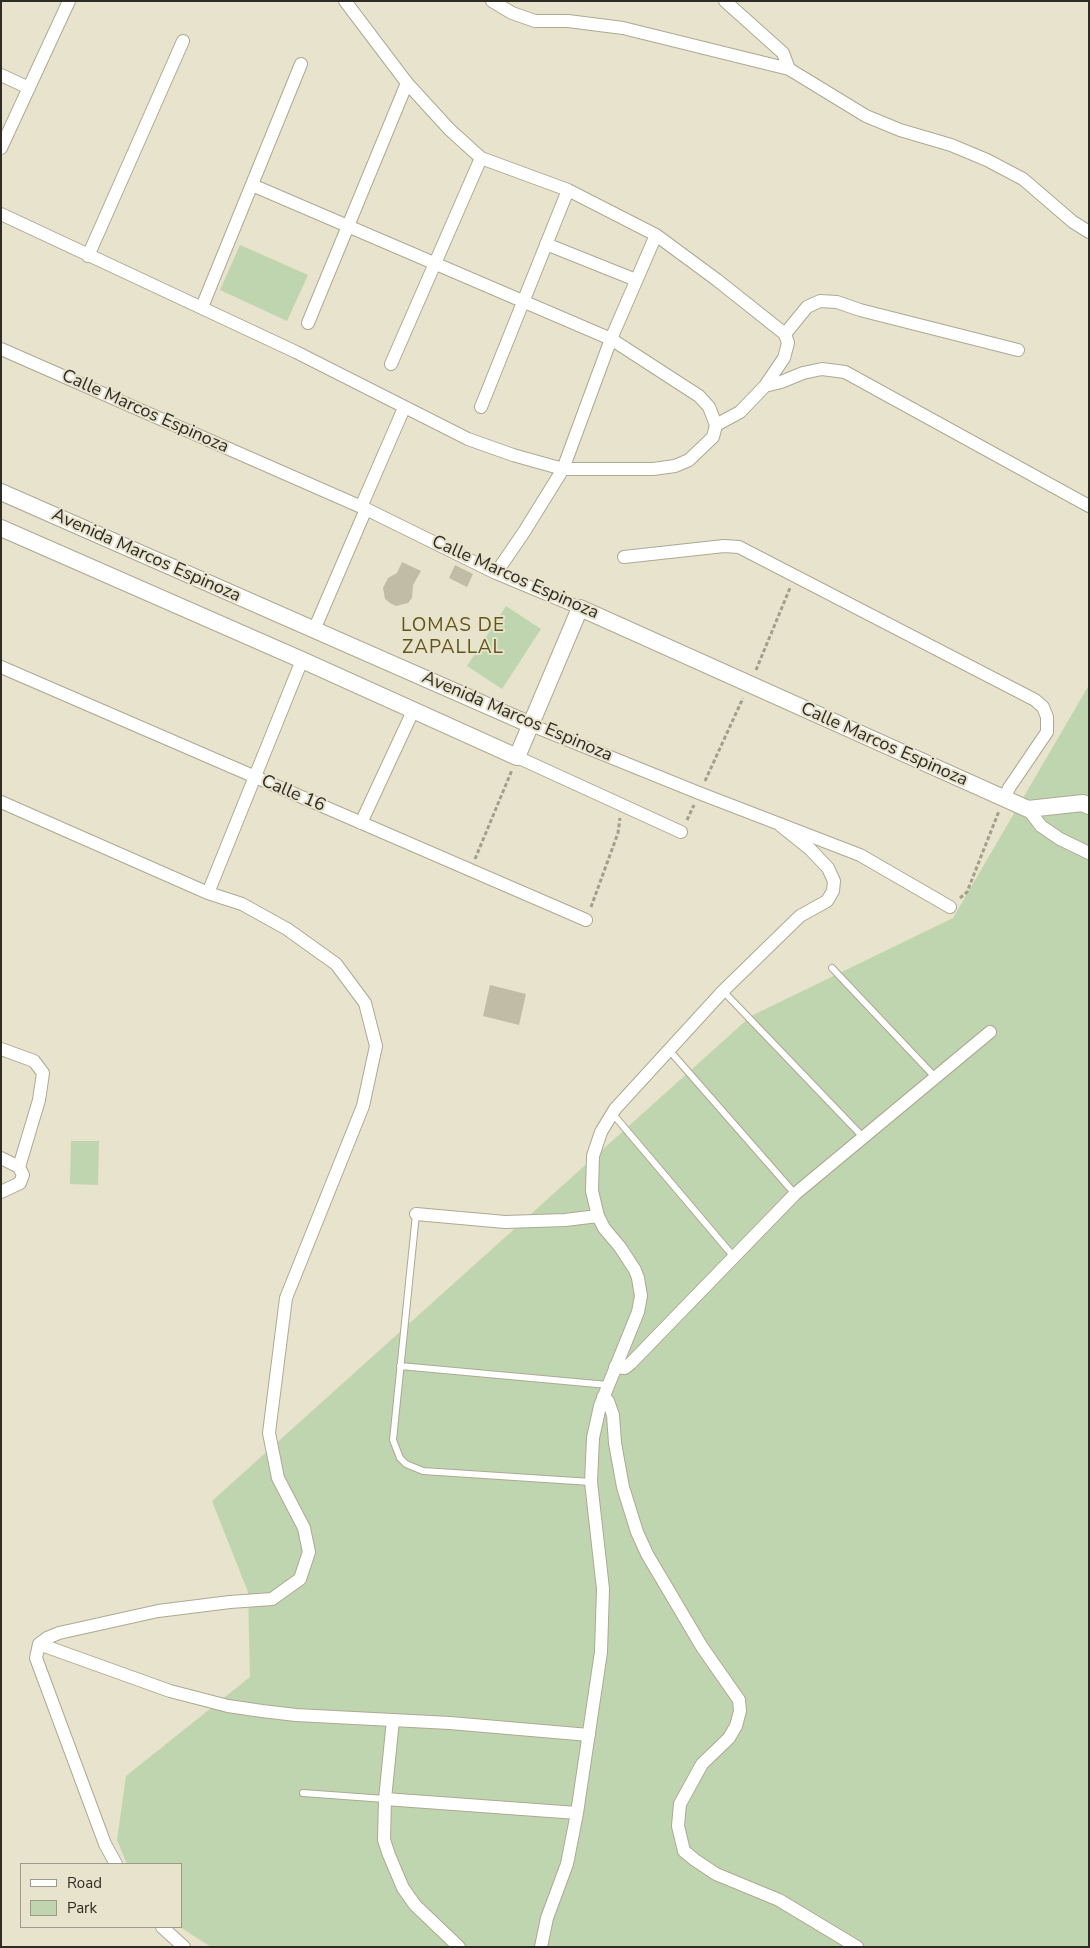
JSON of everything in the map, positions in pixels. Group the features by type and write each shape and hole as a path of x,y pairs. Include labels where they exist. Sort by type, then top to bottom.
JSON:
{"street":[{"path":"1,148 69,1"},
{"path":"345,1 407,83 448,130 481,158 568,190 656,235 717,280 784,334 788,343 784,358 765,386 740,412 716,425"},
{"path":"492,1 512,13 535,21 568,21 623,28 789,69 866,116 900,130 951,145 1023,179 1072,222 1089,232"},
{"path":"725,1 783,53 789,69"},
{"path":"88,256 183,41"},
{"path":"202,307 301,64"},
{"path":"1,75 29,88"},
{"path":"308,323 407,83"},
{"path":"391,364 481,158"},
{"path":"1,214 296,352 468,439 513,455 563,469 653,469 675,466 689,460 713,437 716,425 709,407 699,396 611,339 252,185"},
{"path":"481,407 568,190"},
{"path":"496,572 524,532 563,469 611,339 656,235"},
{"path":"546,244 636,280"},
{"path":"784,334 807,308 820,301 838,302 860,310 1018,350"},
{"name":"Calle Marcos Espinoza","path":"1,349 363,508 496,572 1028,809"},
{"path":"765,386 803,373 822,369 845,372 1089,506"},
{"path":"314,630 404,408"},
{"name":"Avenida Marcos Espinoza","path":"1,492 531,725 699,793 860,855 950,907"},
{"name":"Avenida Marcos Espinoza","path":"1,528 302,660 681,832"},
{"path":"624,557 724,546 739,547 1035,700 1043,707 1047,717 1047,732 1009,788 1004,799"},
{"path":"517,757 580,608"},
{"path":"208,892 302,660"},
{"name":"Calle 16","path":"1,667 586,920"},
{"path":"361,822 413,711"},
{"path":"1,802 208,892 242,904 280,925 336,964 364,1003 376,1046 363,1106 286,1298 269,1433 278,1478 304,1528 309,1552 300,1579 272,1599 158,1610 59,1633 39,1644 36,1658 105,1844 115,1863"},
{"path":"1028,809 1083,804 1089,806"},
{"path":"1028,809 1041,826 1060,839 1089,853"},
{"path":"541,1947 547,1918 567,1864 577,1813 601,1652 604,1609 591,1482 593,1438 606,1391 638,1312 641,1296 635,1270 620,1247 604,1228 598,1216 592,1191 593,1161 601,1132 612,1114 669,1050 723,991 800,916 827,901 833,890 834,881 828,868 810,849 780,825"},
{"path":"615,1368 625,1368 631,1363 796,1194 990,1032"},
{"path":"1,1049 34,1061 43,1073 39,1100 19,1166 23,1175 20,1183 1,1192"},
{"path":"1,1158 19,1166"},
{"path":"416,1214 506,1222 566,1220 598,1216"},
{"path":"606,1391 613,1415 615,1443 623,1486 629,1510 643,1546 702,1647 739,1700 740,1712 736,1726 729,1738 702,1764 680,1804 678,1826 684,1851 716,1874 779,1900 857,1947"},
{"path":"39,1644 170,1691 228,1706 296,1715 393,1720 589,1735"},
{"path":"393,1720 385,1799 384,1840 394,1870 415,1905 459,1947"},
{"path":"385,1799 577,1813"},
{"path":"163,1928 184,1947"}],"lane":[{"path":"832,968 935,1077"},
{"path":"723,991 863,1137"},
{"path":"669,1050 796,1194"},
{"path":"612,1114 734,1257"},
{"path":"416,1214 393,1440 397,1452 406,1464 422,1471 591,1482"},
{"path":"400,1366 606,1391"},
{"path":"304,1794 385,1799"}],"path":[{"path":"681,832 750,684 795,576"},
{"path":"470,871 517,757"},
{"path":"950,907 967,892 1004,799"},
{"path":"586,920 618,833 623,805"}],"green space":[{"path":"240,245 308,275 287,321 220,290"},
{"path":"506,606 541,629 502,689 467,666"},
{"path":"1089,685 1089,1947 211,1947 182,1928 182,1863 127,1863 117,1840 126,1776 250,1677 248,1592 212,1501 751,1016 953,918"},
{"path":"71,1141 99,1141 98,1185 70,1184"}],"building":[{"path":"402,562 421,571 413,585 412,598 408,603 396,606 385,599 383,588 388,578 397,573"},
{"path":"455,565 473,574 467,587 449,578"},
{"path":"490,985 526,994 519,1025 483,1016"}],"district":[{"name":"LOMAS DE ZAPALLAL","path":"453,637"}]}
